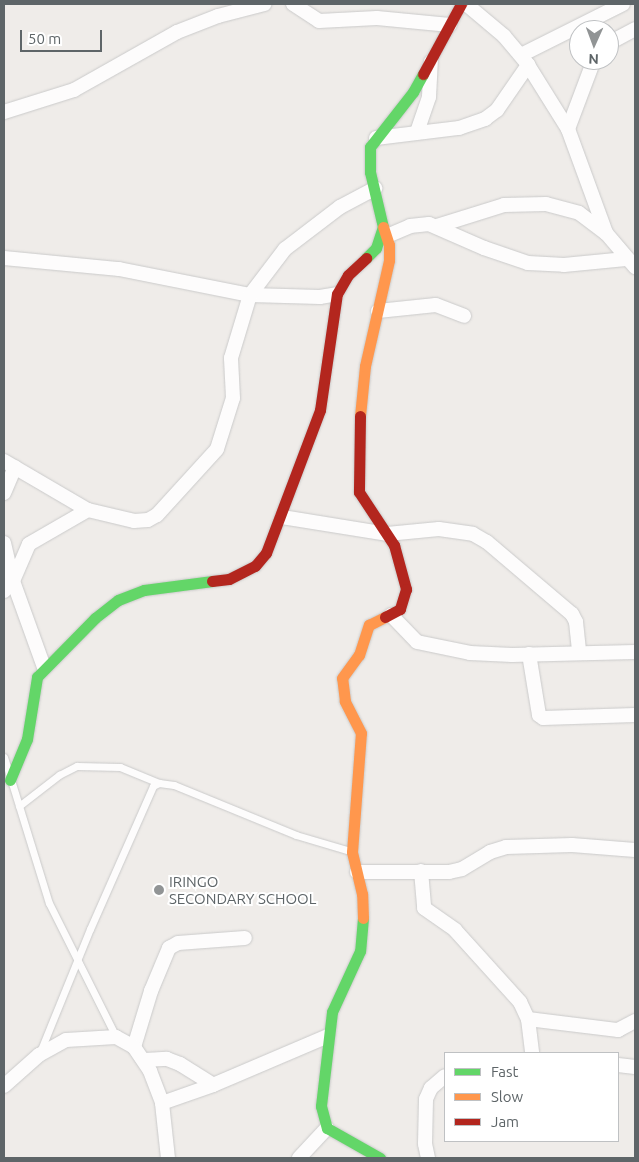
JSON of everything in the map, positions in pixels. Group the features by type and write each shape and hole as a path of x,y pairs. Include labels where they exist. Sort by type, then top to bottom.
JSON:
{"street":[{"path":"4,112 74,90 177,32 264,4"},
{"path":"293,4 319,21 377,18 450,25"},
{"path":"380,1158 327,1128 321,1106 332,1012 360,951 364,931 364,912 352,852 361,733 345,700 342,678 359,655 369,625 374,620 391,615 400,609 406,590 399,558 387,534 364,504 359,492 361,396 368,349 389,260 385,232 368,158 376,138 413,92 461,4"},
{"path":"466,4 525,60 568,129 606,232"},
{"path":"376,138 459,128 485,119 497,110 525,60 623,4"},
{"path":"619,38 635,29"},
{"path":"418,132 429,97 431,62"},
{"path":"568,129 590,70"},
{"path":"4,493 10,464 88,510 134,521 148,520 157,515 209,460 222,438 231,407 231,358 250,295 285,249 340,207 375,188"},
{"path":"437,226 504,205 546,204 579,213 606,232 631,263"},
{"path":"10,780 27,739 33,692 44,667 118,600 165,585 229,580 255,566 266,553 282,517 320,410 327,379 337,294 348,275 376,248 385,232 419,224 437,226 484,248 528,262 564,265 631,263"},
{"path":"4,258 119,269 250,295 337,294"},
{"path":"378,311 436,305 464,316"},
{"path":"8,586 29,544 88,510"},
{"path":"282,517 387,534 455,529 487,542 572,614 576,622 579,651"},
{"path":"4,542 8,586 44,667"},
{"path":"391,615 417,642 485,654 579,651 635,652"},
{"path":"529,654 540,715 543,718 635,715"},
{"path":"357,872 421,872 462,869 490,852 506,847 572,845 635,850"},
{"path":"421,872 424,908 469,945 520,1002 528,1019 532,1052"},
{"path":"134,1047 169,948 178,943 245,938"},
{"path":"528,1019 618,1030 635,1021"},
{"path":"162,1103 213,1085 328,1036"},
{"path":"4,1086 39,1055 66,1040 116,1037 134,1047 144,1060 162,1103 171,1155"},
{"path":"144,1060 173,1061 213,1085"},
{"path":"619,1065 635,1067"},
{"path":"429,1158 425,1144 426,1098 431,1088 444,1077"},
{"path":"300,1158 327,1128"}],"lane":[{"path":"4,757 49,903 116,1037"},
{"path":"19,806 59,775 77,766 120,767 159,783 174,785 287,831 352,852"},
{"path":"39,1055 144,804 153,786 159,783"}],"traffic: fast":[{"path":"366,258 376,248 383,227 370,172 370,147 413,92 423,74"},
{"path":"10,780 27,739 37,677 95,618 118,600 144,590 212,581"},
{"path":"363,918 360,951 332,1012 321,1106 327,1128 380,1158"}],"traffic: slow":[{"path":"360,416 365,366 389,260 389,245 383,227"},
{"path":"363,918 362,894 352,852 361,733 345,701 342,678 359,655 369,625 385,617"}],"traffic: jam":[{"path":"423,74 461,4"},
{"path":"212,581 229,579 255,566 266,553 320,410 337,294 348,275 366,258"},
{"path":"360,416 359,492 394,545 406,589 400,609 385,617"}],"place":[{"name":"IRINGO SECONDARY SCHOOL","path":"159,890"}]}
